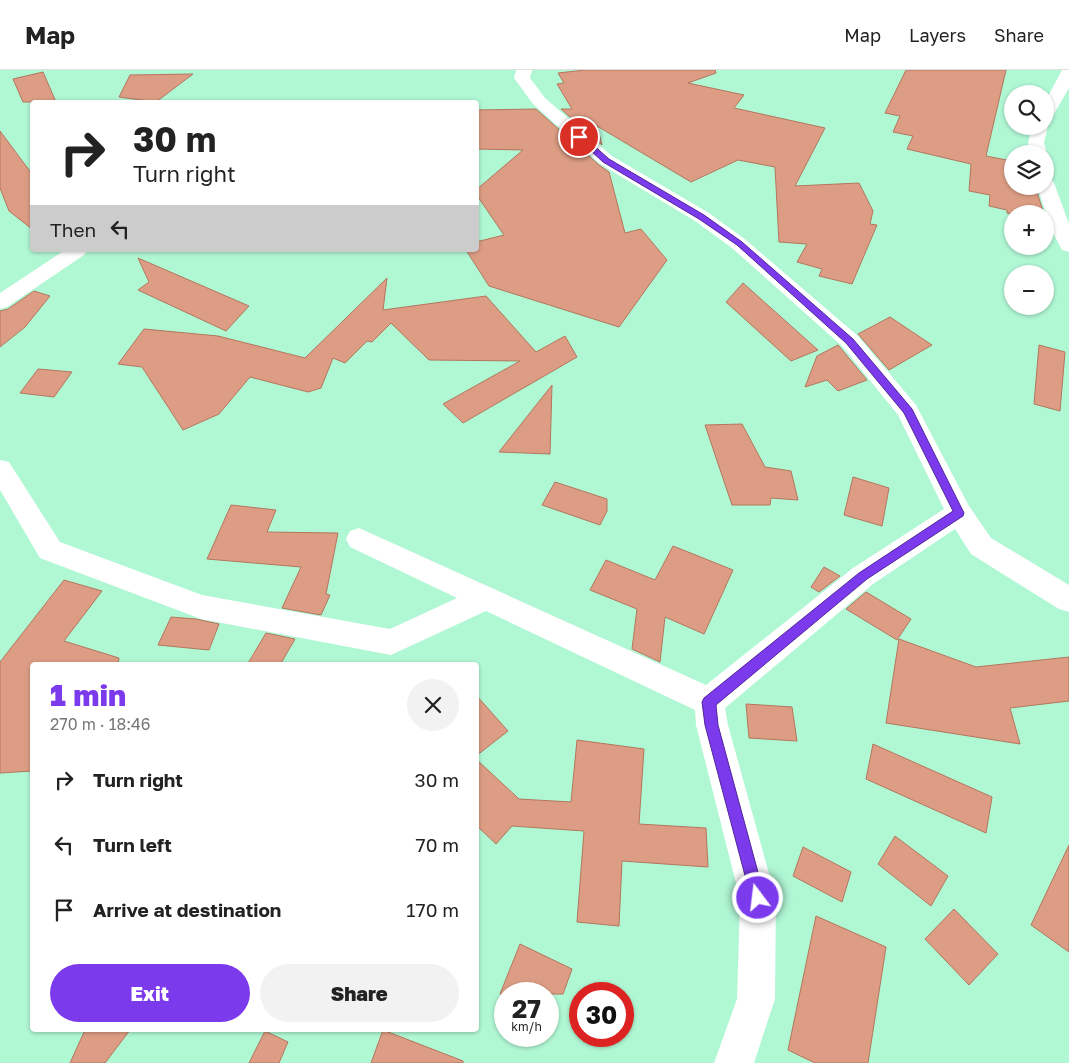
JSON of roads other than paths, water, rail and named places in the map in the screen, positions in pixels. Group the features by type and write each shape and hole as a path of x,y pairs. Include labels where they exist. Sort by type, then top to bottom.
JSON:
{"street":[{"path":"524,70 522,78 539,101 606,160 702,217 739,244 850,341 908,411 959,513 981,546 1069,600"},
{"path":"1054,100 1069,71"},
{"path":"1051,195 1060,230 1069,246"},
{"path":"0,302 75,252"},
{"path":"0,469 50,550 201,607 391,642 486,598"},
{"path":"709,702 863,576 959,513"},
{"path":"359,539 709,702"},
{"path":"709,702 712,725 758,898 756,999 734,1063"}]}
